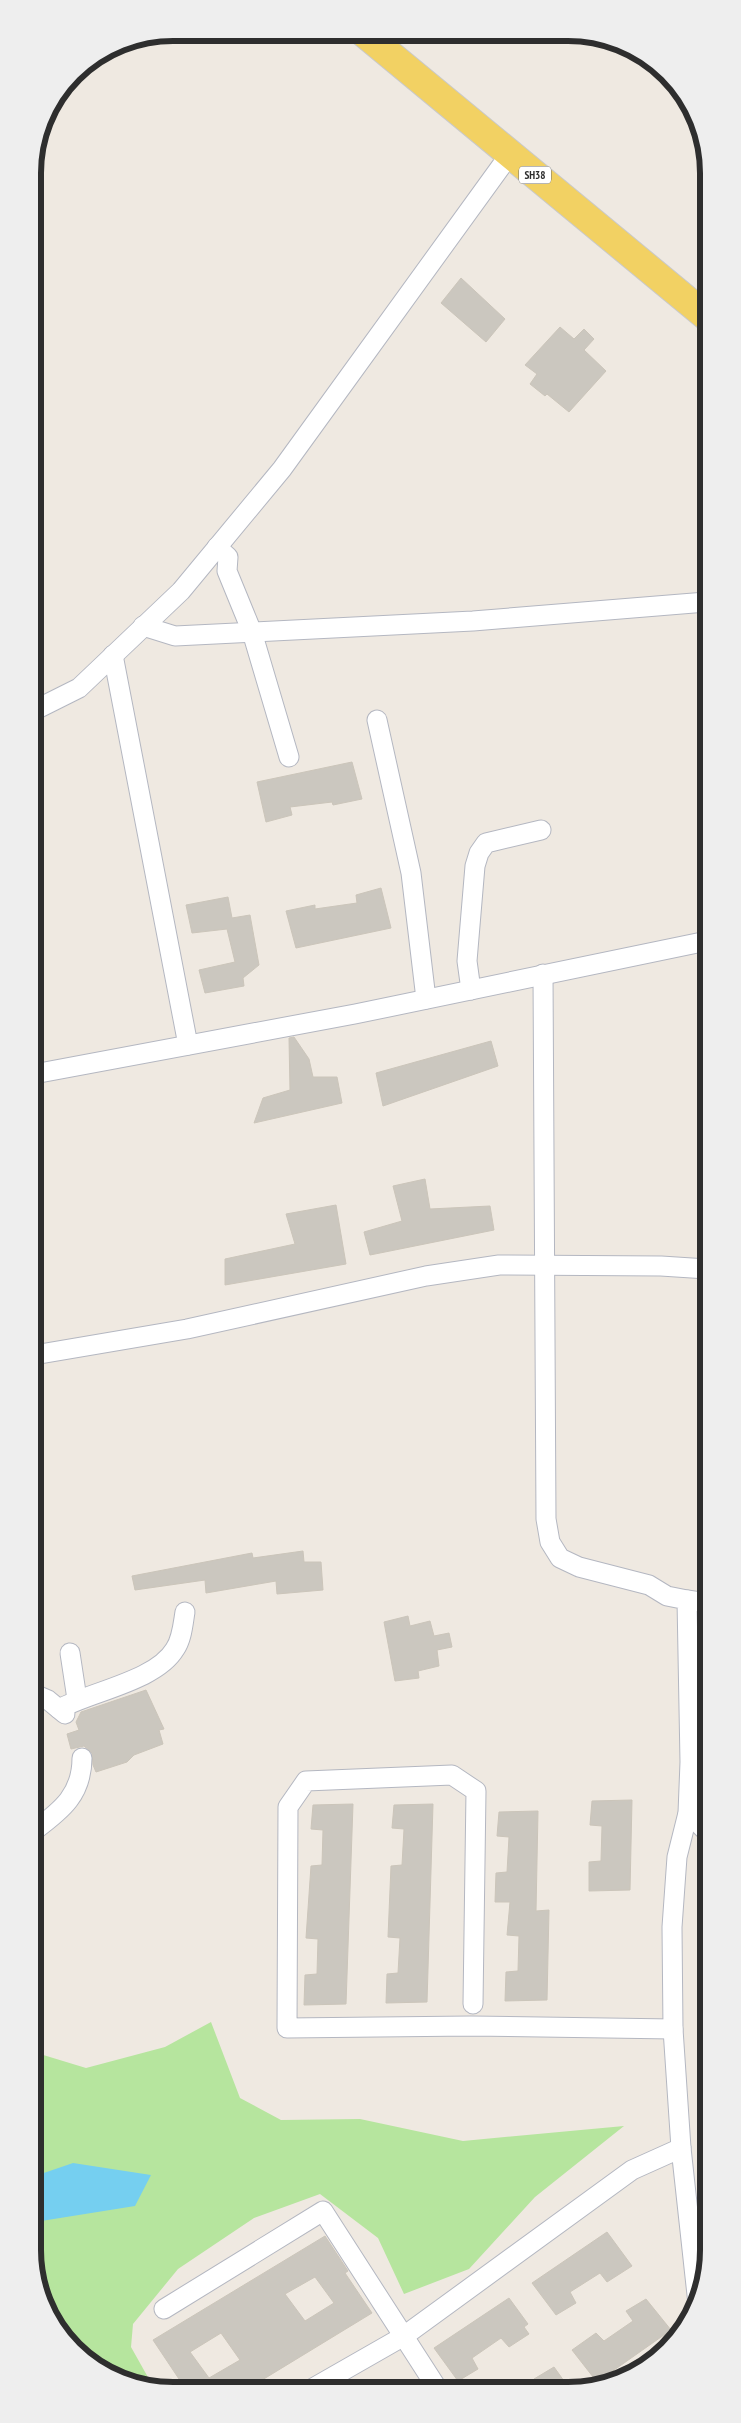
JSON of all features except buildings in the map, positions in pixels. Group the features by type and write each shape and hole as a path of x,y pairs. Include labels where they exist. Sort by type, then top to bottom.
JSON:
{"main road":[{"name":"SH38","path":"374,41 700,311"}],"street":[{"path":"42,707 79,688 181,591 282,469 510,154"},
{"path":"217,547 228,557 227,571 252,632 289,757"},
{"path":"144,626 175,636 568,615 700,603"},
{"path":"113,655 188,1045"},
{"path":"377,720 411,872 426,999"},
{"path":"471,990 466,961 475,866 479,853 486,843 540,830"},
{"path":"42,1073 355,1014 700,942"},
{"path":"542,974 546,1519 550,1542 560,1558 579,1567 641,1583 667,1596 699,1602"},
{"path":"41,1353 187,1329 426,1276 499,1265 661,1266 699,1269"},
{"path":"687,1600 690,1762 688,1813 676,1865 672,1927 673,2029 681,2148 696,2282"},
{"path":"41,1698 62,1711 77,1699 150,1673 167,1662 177,1648 185,1612"},
{"path":"70,1653 77,1699"},
{"path":"41,1825 55,1815 76,1790 82,1774 82,1758"},
{"path":"473,2004 476,1791 452,1775 306,1780 288,1807 287,2028 471,2026 673,2029"},
{"path":"688,1813 699,1824"},
{"path":"324,2382 404,2336 632,2170 681,2148"},
{"path":"164,2309 323,2211 432,2382"}],"green space":[{"path":"211,2022 240,2098 281,2120 360,2119 463,2141 624,2126 535,2197 469,2269 404,2294 378,2238 320,2194 254,2218 178,2269 133,2324 131,2347 149,2379 147,2379 115,2368 93,2355 68,2330 48,2292 42,2267 41,2250 41,2054 86,2068 165,2047"}],"water":[{"path":"73,2163 151,2175 135,2206 41,2221 41,2174"}]}
